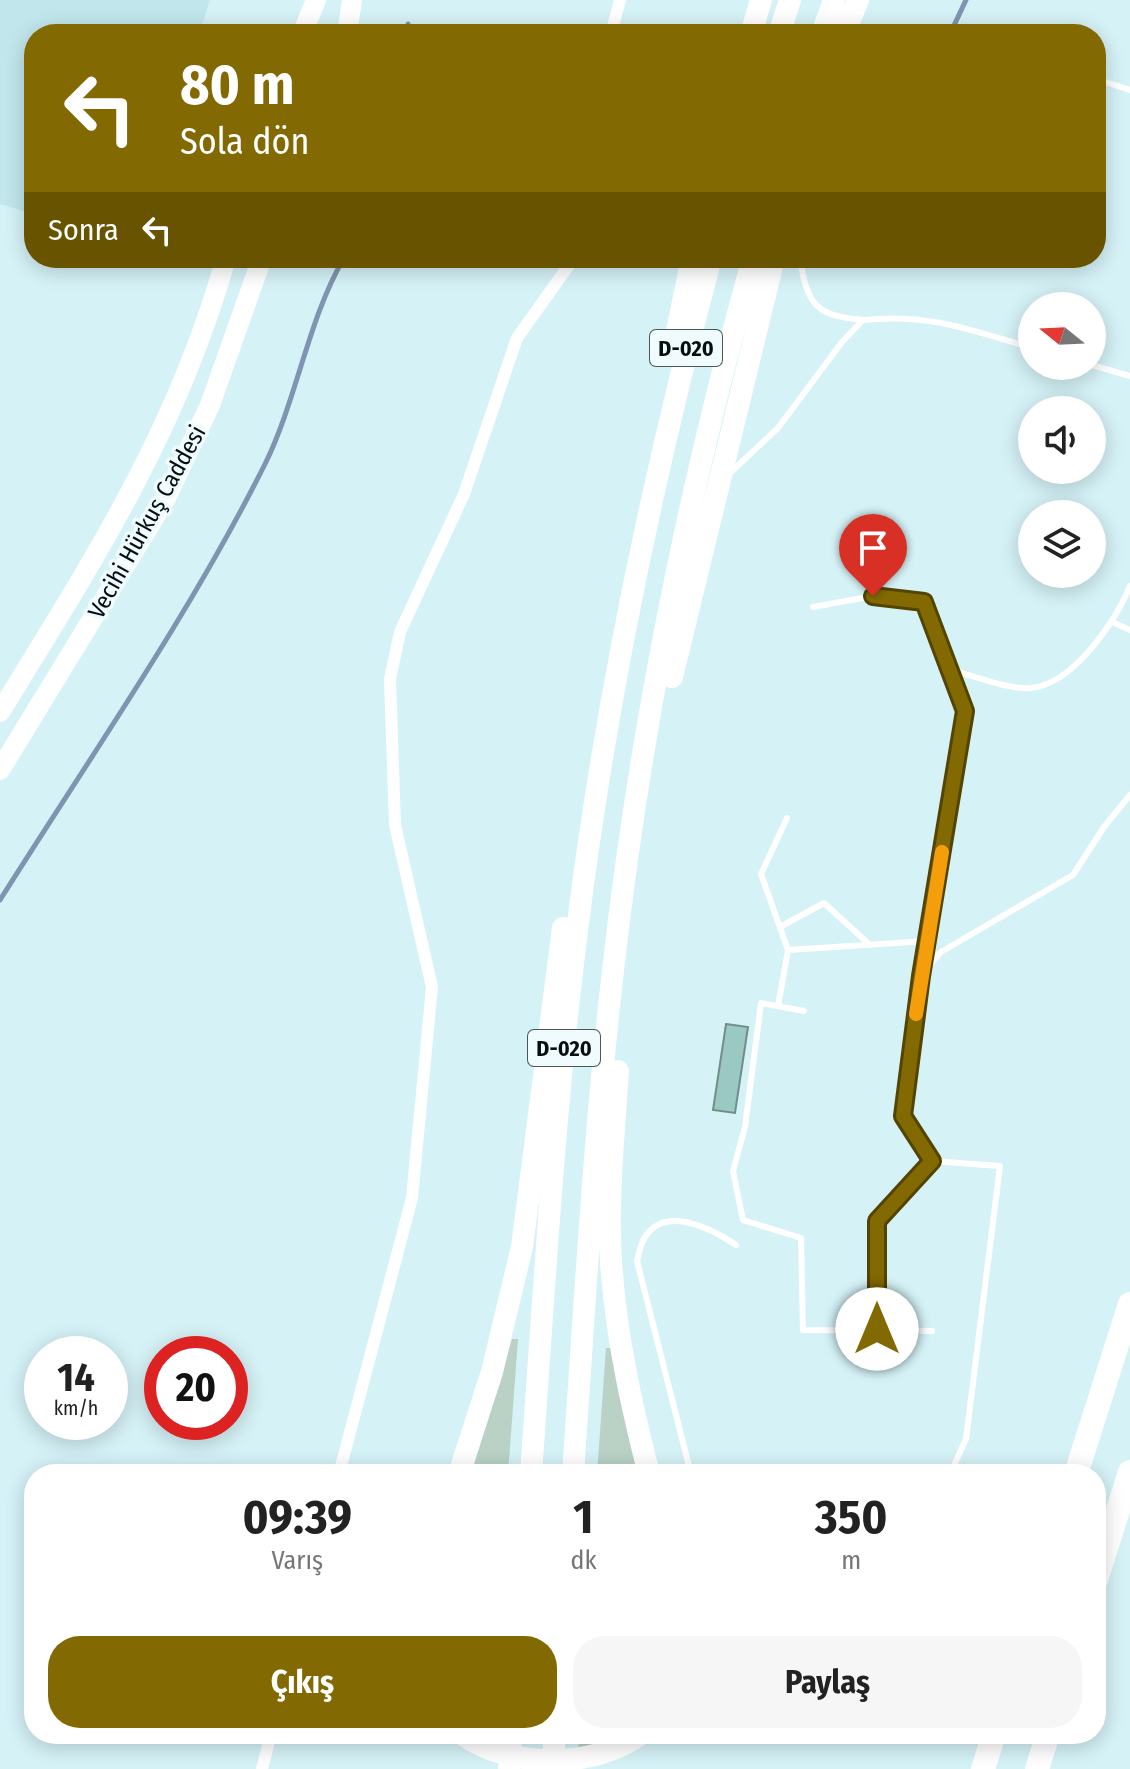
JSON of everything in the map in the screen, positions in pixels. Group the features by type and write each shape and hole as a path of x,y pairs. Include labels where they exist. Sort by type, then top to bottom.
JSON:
{"highway":[{"path":"754,24 761,0"},
{"path":"782,24 790,0"},
{"path":"826,24 834,0"},
{"path":"848,24 858,0"},
{"path":"664,439 672,366 690,268"},
{"name":"D-020","path":"532,1464 567,1012 604,740 664,439 708,268"},
{"name":"D-020","path":"574,1464 614,963 630,841 679,568 751,268"},
{"path":"630,841 772,268"},
{"path":"462,1464 501,1339 522,1247 560,942 581,827 604,740"},
{"path":"614,963 618,1065 611,1177 611,1262 621,1351 647,1464"},
{"path":"1079,1464 1130,1304"},
{"path":"1106,1548 1130,1472"},
{"path":"474,1744 506,1759 545,1764 598,1761 625,1744"},
{"path":"509,1769 510,1744"},
{"path":"552,1769 554,1744"},
{"path":"983,1769 991,1744"},
{"path":"1037,1769 1045,1744"}],"main road":[{"path":"306,24 316,0"},
{"path":"348,24 352,0"},
{"name":"Vecihi Hürkuş Caddesi","path":"0,712 148,464 193,359 223,268"},
{"name":"Vecihi Hürkuş Caddesi","path":"0,770 165,500 210,405 258,268"}],"street":[{"path":"614,24 620,0"},
{"path":"342,1464 412,1198 432,987 395,825 390,679 400,632 464,494 517,338 567,268"},
{"path":"262,1769 268,1744"}],"lane":[{"path":"1106,82 1130,90"},
{"path":"802,268 809,295 820,311 828,316 863,320 901,316 940,322 1018,344"},
{"path":"719,483 778,428 842,342 863,320"},
{"path":"1106,369 1130,376"},
{"path":"951,670 1030,688 1068,673 1112,622 1130,586"},
{"path":"813,607 873,596 924,602 965,711 921,976 903,1116 932,1161"},
{"path":"1112,622 1130,630"},
{"path":"921,976 941,952 1073,875 1104,827 1130,795"},
{"path":"778,1006 788,950 761,874 787,818"},
{"path":"780,927 824,903 870,945"},
{"path":"788,950 927,941"},
{"path":"804,1011 761,1003 745,1127 733,1171 743,1220 801,1238 803,1330 932,1331"},
{"path":"877,1329 877,1221 932,1161"},
{"path":"932,1161 1000,1166 966,1439 955,1464"},
{"path":"688,1464 637,1261 646,1235 664,1224 684,1221 715,1231 736,1245"}],"shaded area":[{"path":"0,0 210,0 202,24 24,24 24,211 0,204"}],"green space":[{"path":"512,1339 518,1339 509,1464 474,1464"},
{"path":"606,1348 613,1348 638,1464 598,1464"},
{"path":"579,1744 604,1744 578,1756"}],"building":[{"path":"726,1024 748,1027 735,1113 713,1110"}],"waterway":[{"path":"955,24 966,0"},
{"path":"0,900 139,684 237,518 277,437 321,306 339,268"}],"slow traffic":[{"path":"916,1014 942,852"}],"route":[{"path":"873,596 924,602 965,711 921,976 903,1116 932,1161 877,1221 877,1329"}]}
